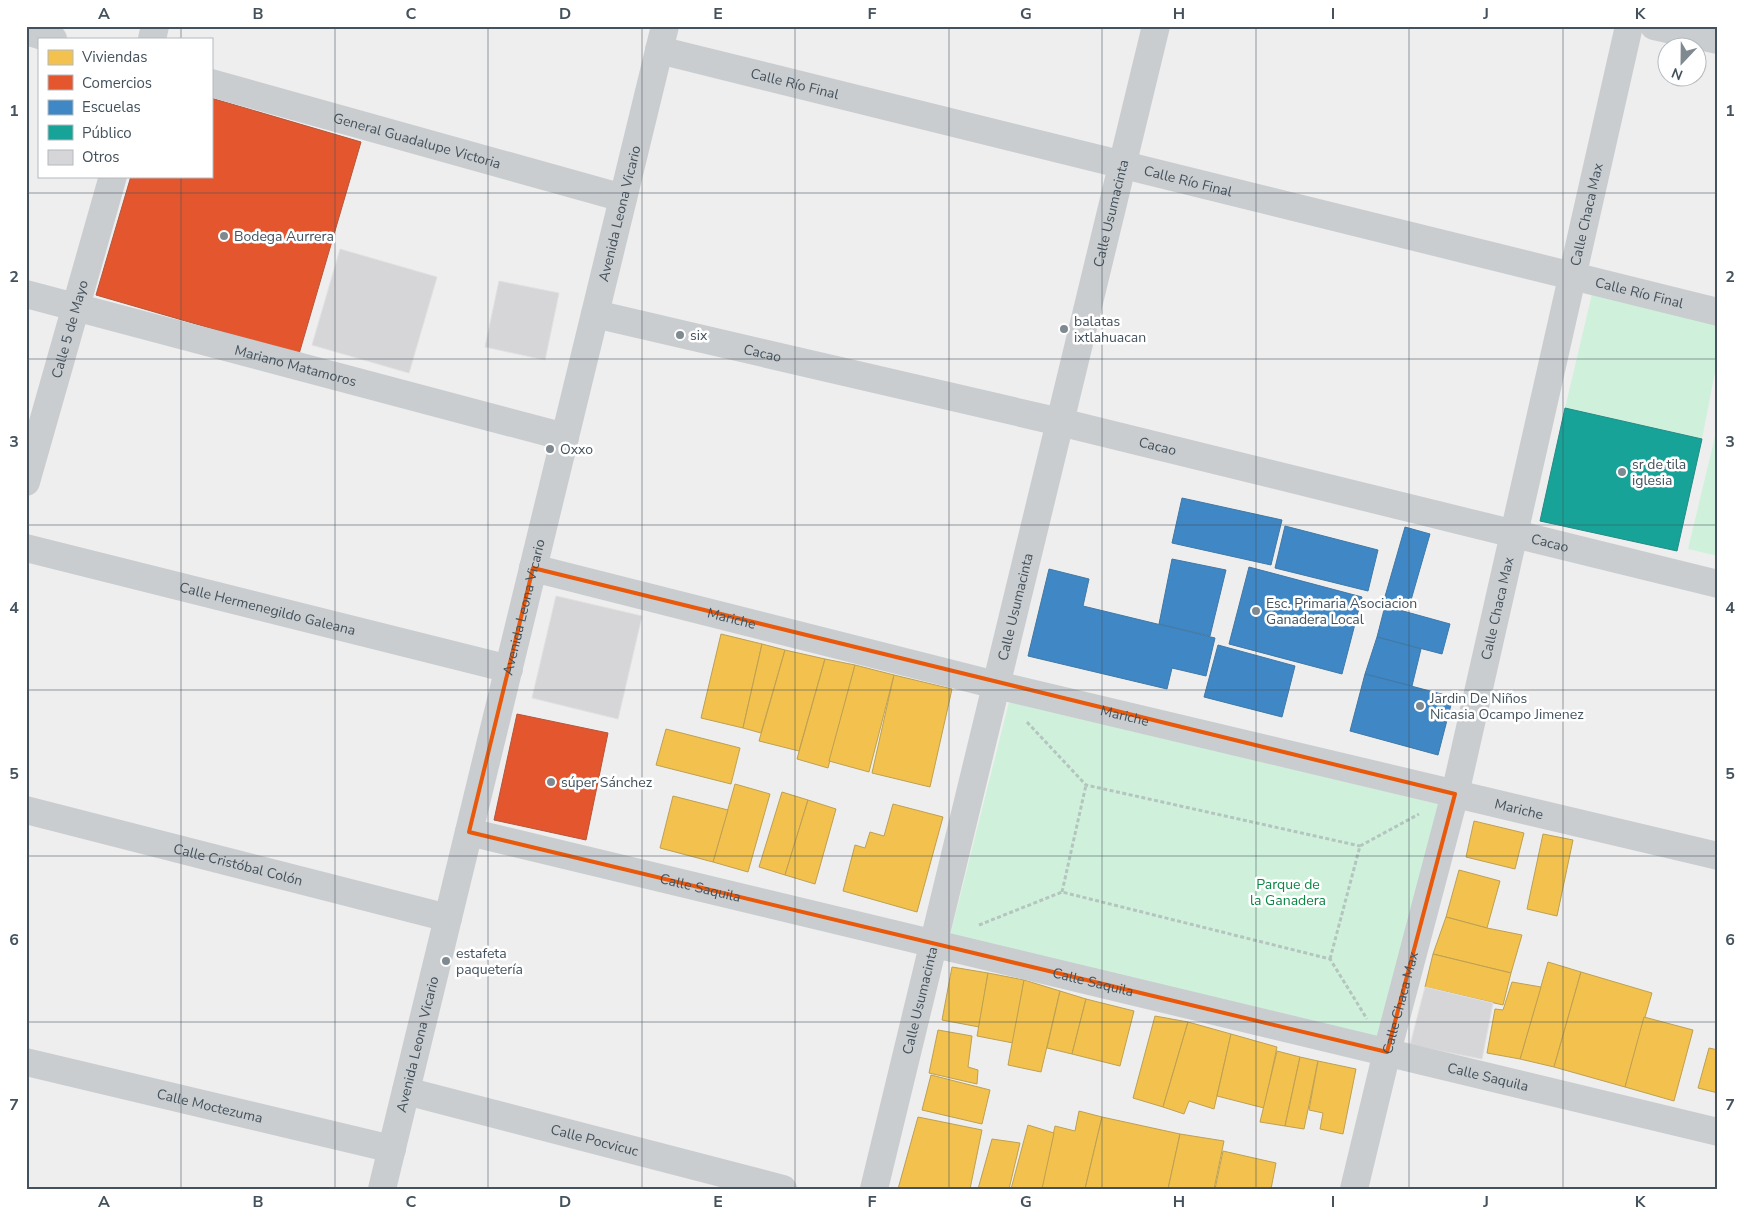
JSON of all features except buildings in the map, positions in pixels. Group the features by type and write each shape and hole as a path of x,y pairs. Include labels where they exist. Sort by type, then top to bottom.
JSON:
{"street":[{"name":"Calle Usumacinta","path":"874,1189 1156,26"},
{"name":"Calle Chaca Max","path":"1354,1189 1387,1052 1455,794 1629,26"},
{"path":"1654,26 1718,40"},
{"path":"26,31 50,38"},
{"name":"Calle Río Final","path":"662,38 1122,165 1718,312"},
{"name":"Avenida Leona Vicario","path":"382,1189 662,38"},
{"name":"General Guadalupe Victoria","path":"212,83 623,198"},
{"name":"Calle 5 de Mayo","path":"26,482 112,178"},
{"name":"Mariano Matamoros","path":"26,294 565,437"},
{"name":"Cacao","path":"595,314 1060,422 1718,584"},
{"name":"Calle Hermenegildo Galeana","path":"26,548 509,669"},
{"name":"Mariche","path":"533,568 996,685 1718,856"},
{"name":"Calle Cristóbal Colón","path":"26,810 448,918"},
{"name":"Calle Saquila","path":"469,832 934,942 1718,1132"},
{"name":"Calle Moctezuma","path":"26,1062 392,1149"},
{"name":"Calle Pocvicuc","path":"406,1090 783,1189"}],"path":[{"path":"996,685 1008,702 1086,785 1360,846 1455,794"},
{"path":"1062,892 1086,785"},
{"path":"1330,959 1360,846"},
{"path":"978,925 1062,892 1330,959 1387,1052"}],"highlighted area":[{"path":"533,568 1455,794 1387,1052 469,832"}],"green space":[{"path":"1592,294 1718,322 1718,357 1702,439 1565,408"},
{"path":"1718,424 1718,556 1688,549"},
{"name":"Parque de la Ganadera","path":"1009,702 1439,804 1379,1039 950,936"}],"place":[{"name":"Bodega Aurrera","path":"224,236"},
{"name":"balatas ixtlahuacan","path":"1064,329"},
{"name":"six","path":"680,335"},
{"name":"Oxxo","path":"550,449"},
{"name":"sr de tila iglesia","path":"1622,472"},
{"name":"Esc. Primaria Asociacion Ganadera Local","path":"1256,611"},
{"name":"Jardin De Niños Nicasia Ocampo Jimenez","path":"1420,706"},
{"name":"súper Sánchez","path":"551,782"},
{"name":"estafeta paquetería","path":"446,961"}]}
